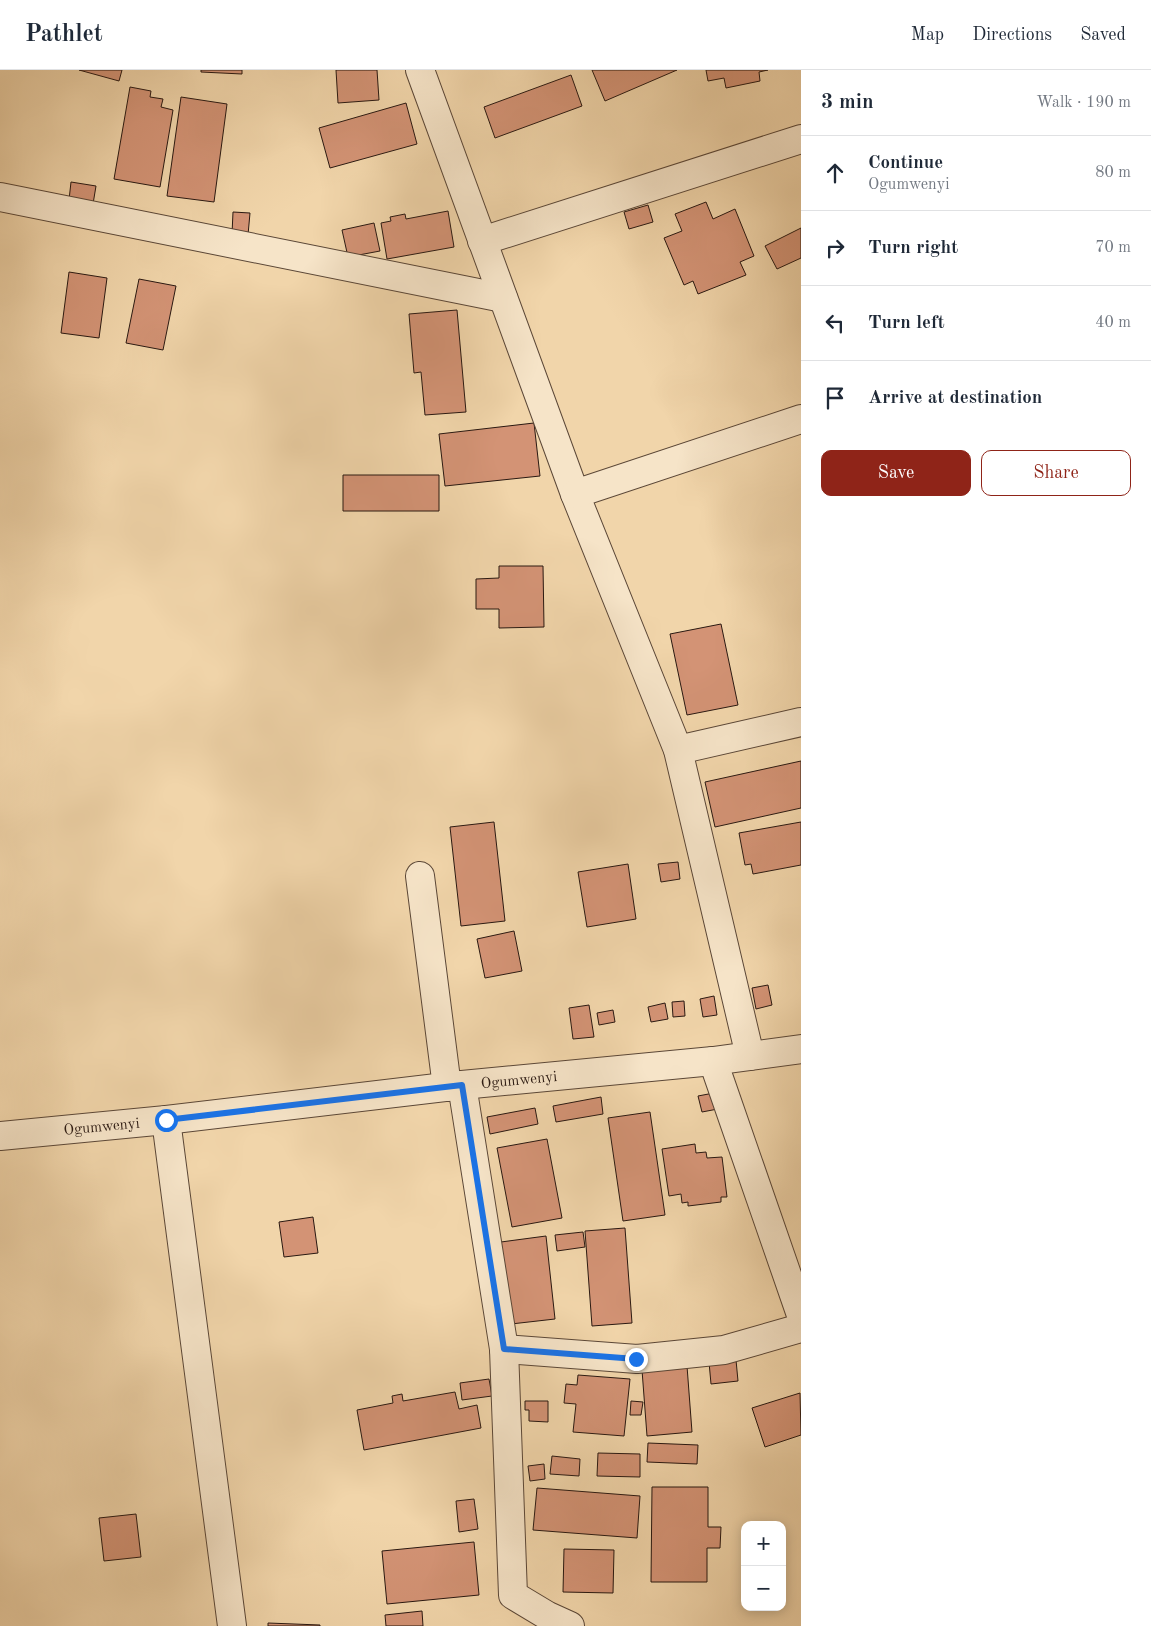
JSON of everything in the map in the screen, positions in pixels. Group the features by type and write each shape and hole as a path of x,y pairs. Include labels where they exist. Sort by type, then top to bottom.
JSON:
{"street":[{"path":"420,70 502,298 576,494 678,750 750,1056"},
{"path":"482,241 801,139"},
{"path":"0,197 502,298"},
{"path":"576,494 801,419"},
{"path":"678,750 801,722"},
{"path":"420,876 454,1086 504,1349 513,1595 548,1616 570,1626"},
{"name":"Ogumwenyi","path":"0,1136 166,1120 454,1086 713,1061 801,1049"},
{"path":"713,1061 801,1315"},
{"path":"166,1120 232,1626"},
{"path":"504,1349 636,1359 724,1350 801,1328"}],"building":[{"path":"79,70 122,70 119,81"},
{"path":"201,70 242,70 242,74 201,72"},
{"path":"336,70 377,70 379,100 338,103"},
{"path":"592,70 677,70 605,101"},
{"path":"706,70 768,70 759,72 760,81 726,88 724,78 708,81"},
{"path":"571,75 582,106 495,138 484,107"},
{"path":"130,87 151,91 150,97 163,99 161,107 173,110 160,187 114,179"},
{"path":"181,97 227,104 214,202 167,196"},
{"path":"406,103 417,144 330,168 319,128"},
{"path":"71,182 96,186 93,204 69,200"},
{"path":"706,202 713,219 735,209 754,256 740,262 746,275 698,294 693,281 684,285 664,238 682,231 675,214"},
{"path":"648,205 653,222 629,229 624,212"},
{"path":"448,211 454,247 387,259 381,223 391,221 390,217 405,214 406,219"},
{"path":"233,212 250,213 248,235 232,234"},
{"path":"374,223 380,251 348,257 342,230"},
{"path":"801,228 801,258 777,269 765,246"},
{"path":"69,272 107,278 99,338 61,333"},
{"path":"139,279 176,286 163,350 126,343"},
{"path":"457,310 466,412 425,415 421,372 414,373 409,314"},
{"path":"534,423 540,476 445,486 439,434"},
{"path":"343,475 439,475 439,511 343,511"},
{"path":"499,566 543,566 544,627 499,628 499,609 476,609 476,579 499,578"},
{"path":"721,624 738,705 687,715 670,634"},
{"path":"801,761 801,808 715,827 705,782"},
{"path":"494,822 505,921 461,926 450,827"},
{"path":"801,822 801,865 753,874 751,864 745,865 739,833"},
{"path":"678,862 680,879 661,882 658,864"},
{"path":"628,864 636,919 587,927 578,872"},
{"path":"514,931 522,971 485,978 477,939"},
{"path":"768,985 772,1005 756,1009 752,988"},
{"path":"714,996 717,1015 703,1017 700,999"},
{"path":"684,1001 685,1016 673,1017 672,1002"},
{"path":"665,1003 668,1019 651,1022 648,1007"},
{"path":"589,1005 594,1037 573,1039 569,1008"},
{"path":"613,1010 615,1022 599,1025 597,1013"},
{"path":"719,1092 723,1108 702,1112 698,1096"},
{"path":"601,1097 603,1114 556,1122 553,1106"},
{"path":"535,1108 538,1124 490,1134 487,1117"},
{"path":"650,1112 665,1215 623,1221 608,1118"},
{"path":"547,1139 562,1218 512,1227 497,1148"},
{"path":"695,1144 696,1153 706,1152 707,1158 722,1157 727,1197 721,1197 721,1202 688,1206 688,1202 682,1203 681,1194 669,1196 662,1149"},
{"path":"313,1217 318,1253 284,1257 279,1222"},
{"path":"625,1228 632,1323 592,1326 585,1231"},
{"path":"583,1232 585,1247 557,1251 555,1235"},
{"path":"546,1236 555,1319 511,1324 501,1242"},
{"path":"736,1360 738,1381 711,1384 709,1362"},
{"path":"687,1366 692,1432 647,1436 642,1370"},
{"path":"578,1375 630,1379 624,1436 573,1432 576,1404 564,1403 566,1384 577,1385"},
{"path":"489,1379 492,1396 462,1400 460,1383"},
{"path":"455,1392 459,1409 477,1405 481,1428 364,1450 357,1410 393,1403 392,1396 402,1394 403,1401"},
{"path":"800,1393 801,1435 765,1447 752,1408"},
{"path":"525,1401 548,1401 548,1422 529,1421 529,1410 525,1410"},
{"path":"631,1401 643,1402 641,1415 630,1415"},
{"path":"648,1443 698,1445 697,1464 647,1462"},
{"path":"598,1453 640,1454 640,1477 597,1476"},
{"path":"552,1456 580,1459 579,1476 550,1474"},
{"path":"544,1464 545,1479 530,1481 528,1466"},
{"path":"652,1487 708,1487 708,1527 721,1527 720,1548 707,1548 707,1582 651,1582"},
{"path":"537,1488 640,1496 637,1538 533,1530"},
{"path":"474,1499 478,1529 459,1532 456,1501"},
{"path":"136,1514 141,1557 104,1561 99,1518"},
{"path":"474,1542 479,1595 387,1604 382,1551"},
{"path":"564,1549 614,1550 613,1593 563,1592"},
{"path":"422,1611 423,1626 386,1626 385,1615"},
{"path":"268,1623 320,1625 320,1626 268,1626"}],"route":[{"path":"166,1120 462,1085 504,1349 636,1359"}]}
